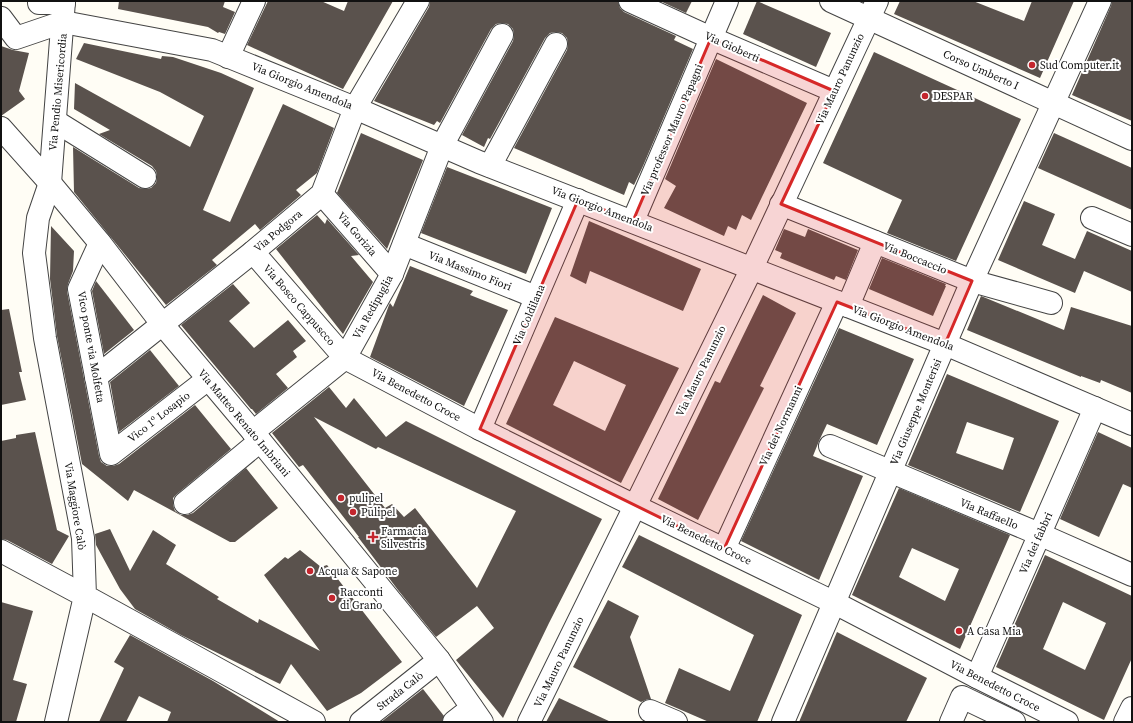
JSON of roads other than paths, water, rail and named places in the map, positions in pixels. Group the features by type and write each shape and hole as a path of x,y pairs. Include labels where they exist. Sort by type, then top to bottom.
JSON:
{"street":[{"name":"Via Giorgio Amendola","path":"39,1 39,3 68,7 212,50 355,108 490,166 945,344 1132,424"},
{"path":"228,57 254,1"},
{"name":"Via Podgora","path":"96,377 163,325 322,194 355,108 418,1"},
{"name":"Via Gioberti","path":"630,1 834,91"},
{"name":"Via professor Mauro Papagni","path":"633,221 727,1"},
{"name":"Corso Umberto I","path":"831,1 873,10 1054,103 1132,139"},
{"name":"Via Giuseppe Monterisi","path":"783,722 972,281 1100,1"},
{"path":"1,18 16,38 68,7"},
{"name":"Via Pendio Misericordia","path":"50,183 68,7"},
{"name":"Via Mauro Panunzio","path":"529,722 752,268 873,10"},
{"name":"Via Redipuglia","path":"185,503 344,358 392,274 442,146 502,35"},
{"path":"490,166 556,44"},
{"path":"56,121 145,177"},
{"name":"Via Matteo Renato Imbriani","path":"1,128 50,183 100,243 163,325 257,436 439,660 477,715"},
{"name":"Via Maggiore Calò","path":"50,183 38,218 34,253 45,338 83,538 85,596 56,722"},
{"name":"Via Gorizia","path":"322,194 392,274"},
{"name":"Via Coldilana","path":"480,429 578,200"},
{"name":"Via Boccaccio","path":"781,204 972,281 1051,303"},
{"path":"1092,218 1132,235"},
{"name":"Via dei Normanni","path":"724,549 843,304 875,242"},
{"name":"Vico ponte via Molfetta","path":"100,243 78,288 111,454"},
{"name":"Via Massimo Fiori","path":"404,244 536,297"},
{"name":"Via Bosco Cappuscco","path":"253,252 344,358"},
{"name":"Via Benedetto Croce","path":"344,358 480,429 835,603 1067,722"},
{"name":"Vico 1º Losapio","path":"111,454 208,379"},
{"name":"Via dei fabbri","path":"977,677 1095,408"},
{"name":"Via Raffaello","path":"830,446 890,473 1039,534 1132,575"},
{"path":"1,551 313,722"},
{"name":"Strada Calò","path":"361,722 439,660"},
{"path":"951,722 962,697 1014,722"},
{"path":"1125,722 1132,708"},
{"path":"650,712 676,722"},
{"path":"454,722 477,715"}],"place":[{"name":"Sud Computer.it","path":"1032,65"},
{"name":"DESPAR","path":"925,96"},
{"name":"pulipel","path":"341,498"},
{"name":"Pulipel","path":"353,512"},
{"name":"Farmacia Silvestris","path":"373,537"},
{"name":"Acqua & Sapone","path":"310,571"},
{"name":"Racconti di Grano","path":"332,598"},
{"name":"A Casa Mia","path":"959,631"}]}
